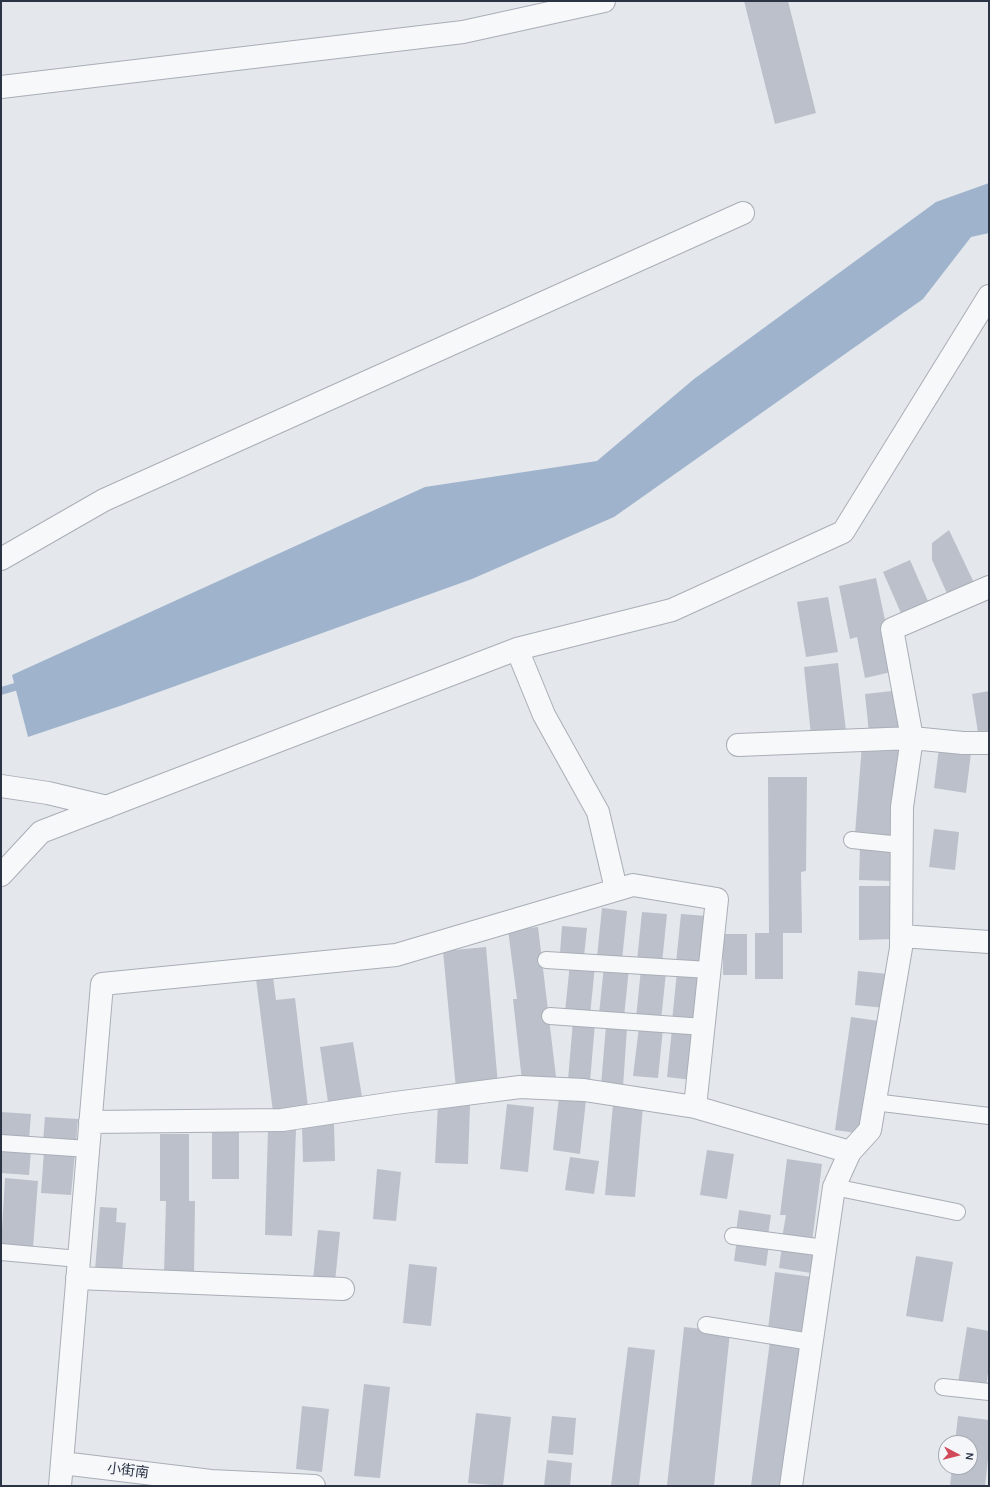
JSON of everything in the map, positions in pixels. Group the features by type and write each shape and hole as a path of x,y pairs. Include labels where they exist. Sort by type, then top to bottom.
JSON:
{"street":[{"path":"1,87 463,32 604,1"},
{"path":"1,559 104,500 743,212"},
{"path":"1,875 40,832 517,649 672,610 843,532 989,296"},
{"path":"791,1486 834,1187 850,1152 870,1130 901,948 902,807 912,738 892,629 989,587"},
{"path":"517,649 544,716 598,812 616,889"},
{"path":"738,745 912,738 963,744 989,743"},
{"path":"1,786 48,794 107,807"},
{"path":"60,1486 102,984 396,955 633,884 717,899 695,1107"},
{"path":"901,936 989,942"},
{"path":"90,1122 282,1120 394,1103 520,1087 584,1090 695,1107 850,1152"},
{"path":"78,1269 343,1289"},
{"name":"小街南","path":"62,1463 211,1483 314,1486"}],"lane":[{"path":"852,840 902,845"},
{"path":"546,960 710,970"},
{"path":"550,1016 704,1027"},
{"path":"874,1102 989,1116"},
{"path":"1,1143 88,1149"},
{"path":"834,1187 957,1212"},
{"path":"733,1236 825,1248"},
{"path":"1,1252 78,1269"},
{"path":"706,1325 811,1342"},
{"path":"943,1387 989,1392"}],"water":[{"path":"989,183 989,233 971,237 923,299 614,517 472,579 120,706 28,737 12,675 425,487 597,461 694,379 936,202"}],"building":[{"path":"744,1 788,1 816,113 775,124"},
{"path":"949,530 977,589 950,600 932,560 932,543"},
{"path":"910,560 931,608 904,620 883,572"},
{"path":"876,578 896,671 865,678 857,637 850,639 839,586"},
{"path":"828,597 838,652 806,657 797,602"},
{"path":"838,663 846,731 811,735 804,667"},
{"path":"901,690 905,729 869,733 865,694"},
{"path":"989,691 989,737 979,739 972,694"},
{"path":"862,745 901,749 893,837 855,834"},
{"path":"939,748 971,753 966,793 934,788"},
{"path":"768,777 807,777 806,871 801,872 802,933 783,933 783,979 755,979 755,933 769,933"},
{"path":"934,829 959,832 955,870 929,867"},
{"path":"860,846 893,848 892,881 859,880"},
{"path":"859,886 894,886 894,939 859,940"},
{"path":"602,908 627,911 622,960 597,957"},
{"path":"642,912 667,914 662,963 637,961"},
{"path":"681,914 706,916 701,965 676,963"},
{"path":"562,926 587,928 584,956 560,953"},
{"path":"538,927 556,1077 522,1081 513,999 517,999 508,930"},
{"path":"723,934 747,934 747,975 723,975"},
{"path":"486,947 498,1085 456,1089 443,951"},
{"path":"570,963 595,966 590,1015 565,1012"},
{"path":"604,966 629,968 624,1017 599,1014"},
{"path":"641,969 666,972 661,1021 636,1018"},
{"path":"858,971 888,974 885,1008 855,1005"},
{"path":"677,972 702,975 697,1023 672,1021"},
{"path":"273,977 276,1000 295,998 308,1107 273,1112 256,979"},
{"path":"851,1017 879,1021 863,1134 835,1130"},
{"path":"573,1021 595,1023 590,1082 568,1080"},
{"path":"606,1026 627,1028 623,1087 601,1085"},
{"path":"639,1027 663,1029 658,1078 633,1076"},
{"path":"672,1029 697,1031 692,1080 667,1077"},
{"path":"353,1042 363,1103 329,1109 320,1047"},
{"path":"559,1097 586,1100 580,1154 553,1150"},
{"path":"438,1104 470,1105 468,1164 435,1163"},
{"path":"507,1104 534,1107 528,1172 500,1169"},
{"path":"613,1104 643,1106 635,1197 605,1195"},
{"path":"1,1112 31,1114 29,1140 1,1138"},
{"path":"45,1117 78,1119 76,1144 43,1142"},
{"path":"334,1124 335,1161 303,1162 302,1125"},
{"path":"268,1129 296,1130 292,1236 265,1235"},
{"path":"212,1130 239,1130 239,1179 212,1179"},
{"path":"160,1134 189,1134 189,1201 195,1201 194,1274 164,1273 166,1201 160,1201"},
{"path":"1,1148 31,1150 29,1175 1,1173"},
{"path":"707,1150 734,1154 727,1199 700,1195"},
{"path":"44,1151 75,1153 71,1195 41,1193"},
{"path":"570,1157 599,1161 594,1194 565,1190"},
{"path":"787,1159 822,1164 812,1242 782,1238 786,1215 780,1215"},
{"path":"377,1169 401,1172 396,1221 373,1219"},
{"path":"5,1178 38,1181 33,1248 1,1246"},
{"path":"100,1207 117,1208 116,1222 126,1223 122,1273 95,1271"},
{"path":"739,1210 771,1215 768,1236 736,1232"},
{"path":"318,1230 340,1232 335,1282 313,1280"},
{"path":"737,1239 769,1244 766,1266 734,1261"},
{"path":"782,1246 814,1251 811,1273 779,1268"},
{"path":"916,1256 953,1262 943,1322 906,1316"},
{"path":"409,1264 437,1267 431,1326 403,1323"},
{"path":"775,1272 812,1277 804,1334 768,1329"},
{"path":"684,1327 730,1332 714,1486 667,1486"},
{"path":"967,1327 989,1331 989,1365 986,1387 958,1383"},
{"path":"770,1341 802,1345 785,1486 751,1486"},
{"path":"628,1347 655,1350 639,1486 611,1486"},
{"path":"364,1384 390,1387 380,1478 354,1476"},
{"path":"302,1406 329,1409 322,1472 296,1469"},
{"path":"476,1413 511,1417 503,1486 468,1483"},
{"path":"552,1416 576,1418 573,1455 548,1453"},
{"path":"958,1416 989,1420 989,1450 985,1486 950,1486 951,1475 978,1475 978,1435 956,1435"},
{"path":"547,1460 572,1463 570,1486 544,1486"}],"waterway":[{"path":"1,691 25,684"}]}
